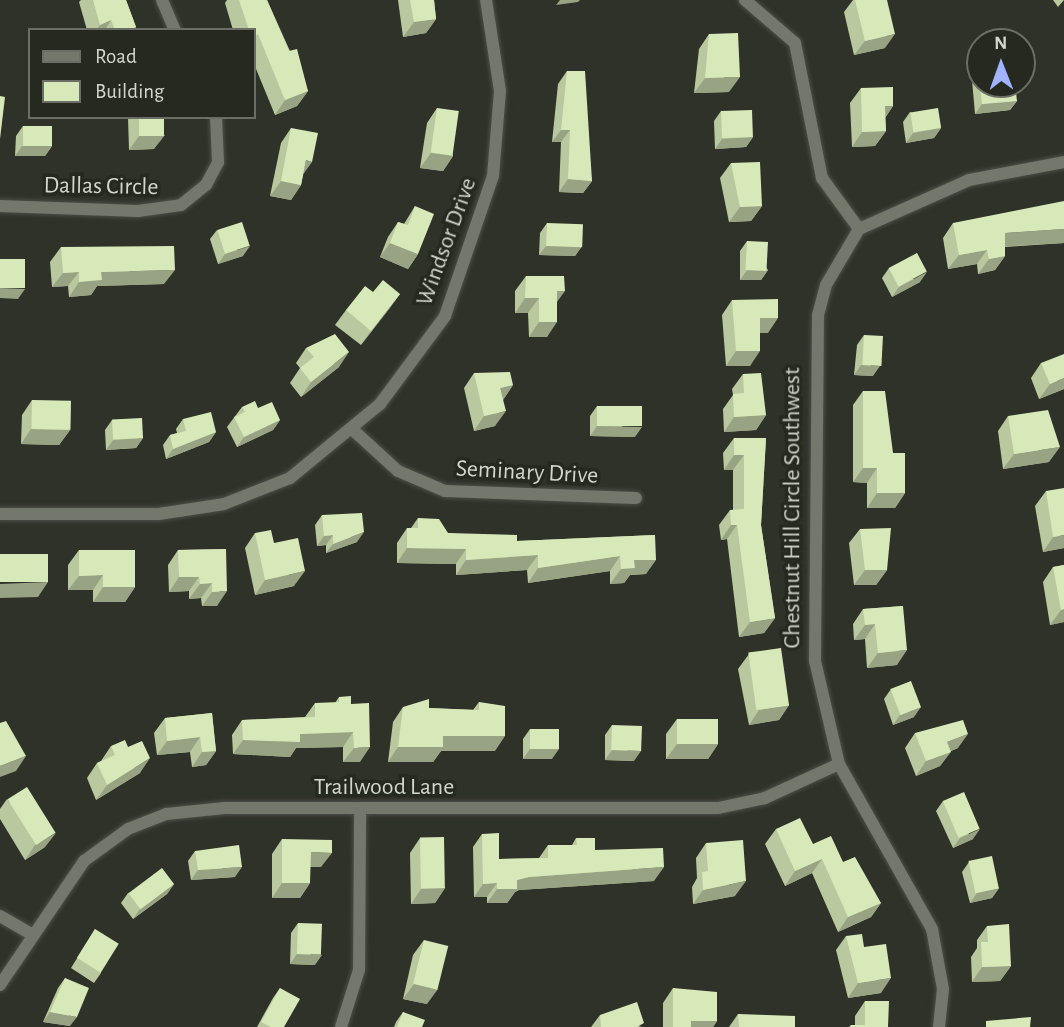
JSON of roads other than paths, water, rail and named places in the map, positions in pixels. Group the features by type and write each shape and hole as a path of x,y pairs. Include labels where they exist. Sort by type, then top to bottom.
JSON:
{"street":[{"path":"162,0 175,28"},
{"name":"Windsor Drive","path":"0,514 159,514 224,504 290,478 352,429 393,388 445,316 493,176 500,91 486,0"},
{"path":"745,0 796,43 822,178 859,229 969,180 1064,162"},
{"name":"Dallas Circle","path":"0,206 138,211 181,205 206,184 218,162 216,119"},
{"name":"Chestnut Hill Circle Southwest","path":"859,229 826,285 813,359 813,638 839,764 932,929 943,989 939,1027"},
{"name":"Seminary Drive","path":"352,429 398,471 445,491 636,498"},
{"name":"Trailwood Lane","path":"0,985 83,861 149,819 205,809 734,807 839,764"},
{"path":"341,1027 359,970 360,809"},
{"path":"0,916 32,934"}]}
